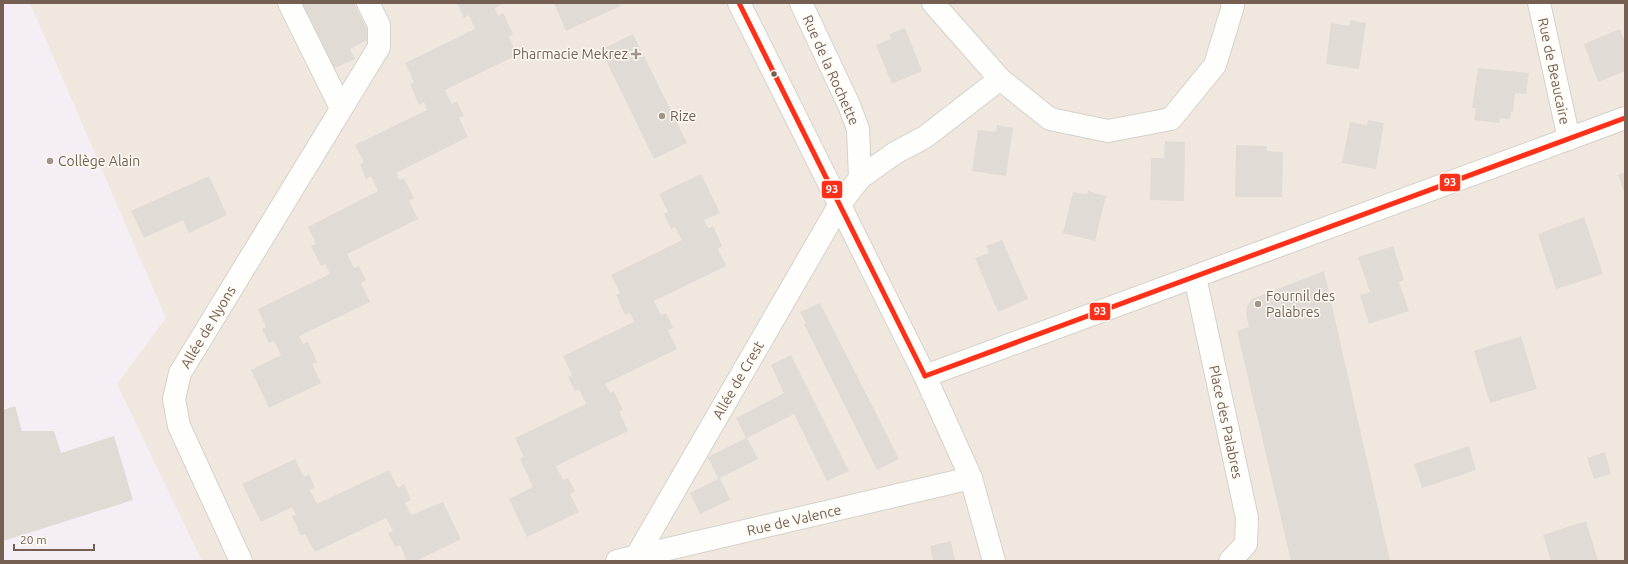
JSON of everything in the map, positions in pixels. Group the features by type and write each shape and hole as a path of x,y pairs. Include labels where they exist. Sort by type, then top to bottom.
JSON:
{"street":[{"path":"289,3 341,108"},
{"name":"Allée de Nyons","path":"241,561 179,426 174,400 180,373 379,47 379,25 368,3"},
{"path":"739,3 925,376 971,478 994,561"},
{"name":"Rue de la Rochette","path":"800,3 849,105 858,129 860,178"},
{"path":"933,3 1000,78 1050,119 1108,131 1171,119 1216,65 1233,6 1232,3"},
{"name":"Rue de Beaucaire","path":"1540,3 1569,139"},
{"path":"840,204 860,178 895,153 925,137 1000,78"},
{"path":"925,376 1625,118"},
{"name":"Allée de Crest","path":"627,559 840,204"},
{"name":"Place des Palabres","path":"1195,277 1247,518 1246,544 1230,561"},
{"name":"Rue de Valence","path":"627,559 697,552 971,478"}],"shaded area":[{"path":"3,3 1625,3 1625,561 3,561"},
{"name":"Collège Alain","path":"3,3 30,3 166,318 117,384 202,561 3,561"}],"building":[{"path":"302,3 354,3 371,38 350,49 355,59 334,68"},
{"path":"457,3 504,3 495,8 498,16 503,13 513,34 509,37 517,55 445,90 452,104 457,101 464,116 459,118 468,137 396,173 399,180 404,178 414,198 409,201 418,219 347,254 354,268 359,266 366,280 361,283 370,302 299,336 303,344 308,342 317,362 312,364 321,383 269,408 251,370 281,355 274,341 269,343 262,329 266,327 258,309 330,274 325,264 321,266 311,246 316,244 308,227 378,191 371,176 366,179 360,164 364,162 355,145 427,110 424,102 419,105 410,84 414,82 405,63 475,29 469,15 464,18"},
{"path":"554,3 618,3 620,6 566,31"},
{"path":"1350,20 1366,23 1359,69 1326,64 1331,23 1349,26"},
{"path":"905,28 922,71 892,84 876,45 891,39 889,34"},
{"path":"1620,29 1625,43 1625,71 1598,82 1584,44"},
{"path":"633,34 687,143 654,159 601,50"},
{"path":"1478,68 1529,73 1526,94 1515,93 1513,112 1511,112 1510,119 1500,118 1499,123 1474,120 1476,108 1472,108"},
{"path":"1368,120 1384,123 1376,169 1342,163 1350,122 1367,125"},
{"path":"997,125 1013,128 1006,176 972,171 978,130 996,132"},
{"path":"1165,141 1185,142 1184,201 1150,200 1151,158 1164,158"},
{"path":"1236,145 1267,146 1267,151 1283,152 1282,197 1235,197"},
{"path":"1625,172 1625,195 1618,175"},
{"path":"701,174 720,213 704,220 708,228 713,226 722,246 718,249 726,266 654,301 661,315 666,313 673,328 668,330 677,349 605,384 610,393 614,391 623,410 619,411 628,431 556,466 563,480 568,478 575,491 570,494 579,512 527,537 509,499 533,487 520,459 524,457 515,438 586,404 579,389 575,391 568,377 572,375 563,356 634,322 630,313 625,315 616,295 620,293 611,275 682,240 675,227 671,229 664,214 668,212 659,194"},
{"path":"209,176 227,215 189,233 183,220 144,238 131,211"},
{"path":"1088,191 1106,196 1095,241 1063,233 1073,192 1087,194"},
{"path":"1584,217 1603,274 1556,289 1538,234"},
{"path":"1002,240 1028,299 998,312 975,258 989,253 986,246"},
{"path":"1393,246 1404,280 1399,282 1409,311 1369,324 1360,295 1370,292 1358,257"},
{"path":"1324,271 1390,561 1291,561 1237,331 1249,327 1246,314 1247,306 1252,299"},
{"path":"820,303 899,459 877,470 804,324 806,323 800,312"},
{"path":"1521,336 1537,389 1490,403 1474,351"},
{"path":"791,355 849,471 827,481 794,414 747,438 758,459 720,478 730,500 700,514 690,493 718,479 708,457 746,438 736,418 784,393 771,365"},
{"path":"15,406 22,431 54,431 61,453 114,436 133,500 3,541 3,410"},
{"path":"1469,446 1476,470 1422,488 1414,464"},
{"path":"1605,452 1611,474 1594,479 1587,458"},
{"path":"295,459 304,477 309,474 315,488 310,490 317,504 389,470 398,488 404,484 411,500 405,503 411,515 443,502 461,539 416,561 407,561 400,545 395,547 388,533 393,531 386,518 315,552 305,534 301,536 292,516 296,515 292,507 261,522 242,484"},
{"path":"1586,521 1598,561 1551,561 1543,535"},
{"path":"951,541 955,561 933,561 930,546"}],"transit line":[{"name":"93","path":"739,3 925,376"},
{"name":"93","path":"925,376 1625,118"}],"place":[{"name":"Pharmacie Mekrez","path":"636,54"},
{"name":"Rize","path":"662,116"},
{"name":"Collège Alain","path":"50,161"},
{"name":"Fournil des Palabres","path":"1258,304"}]}
